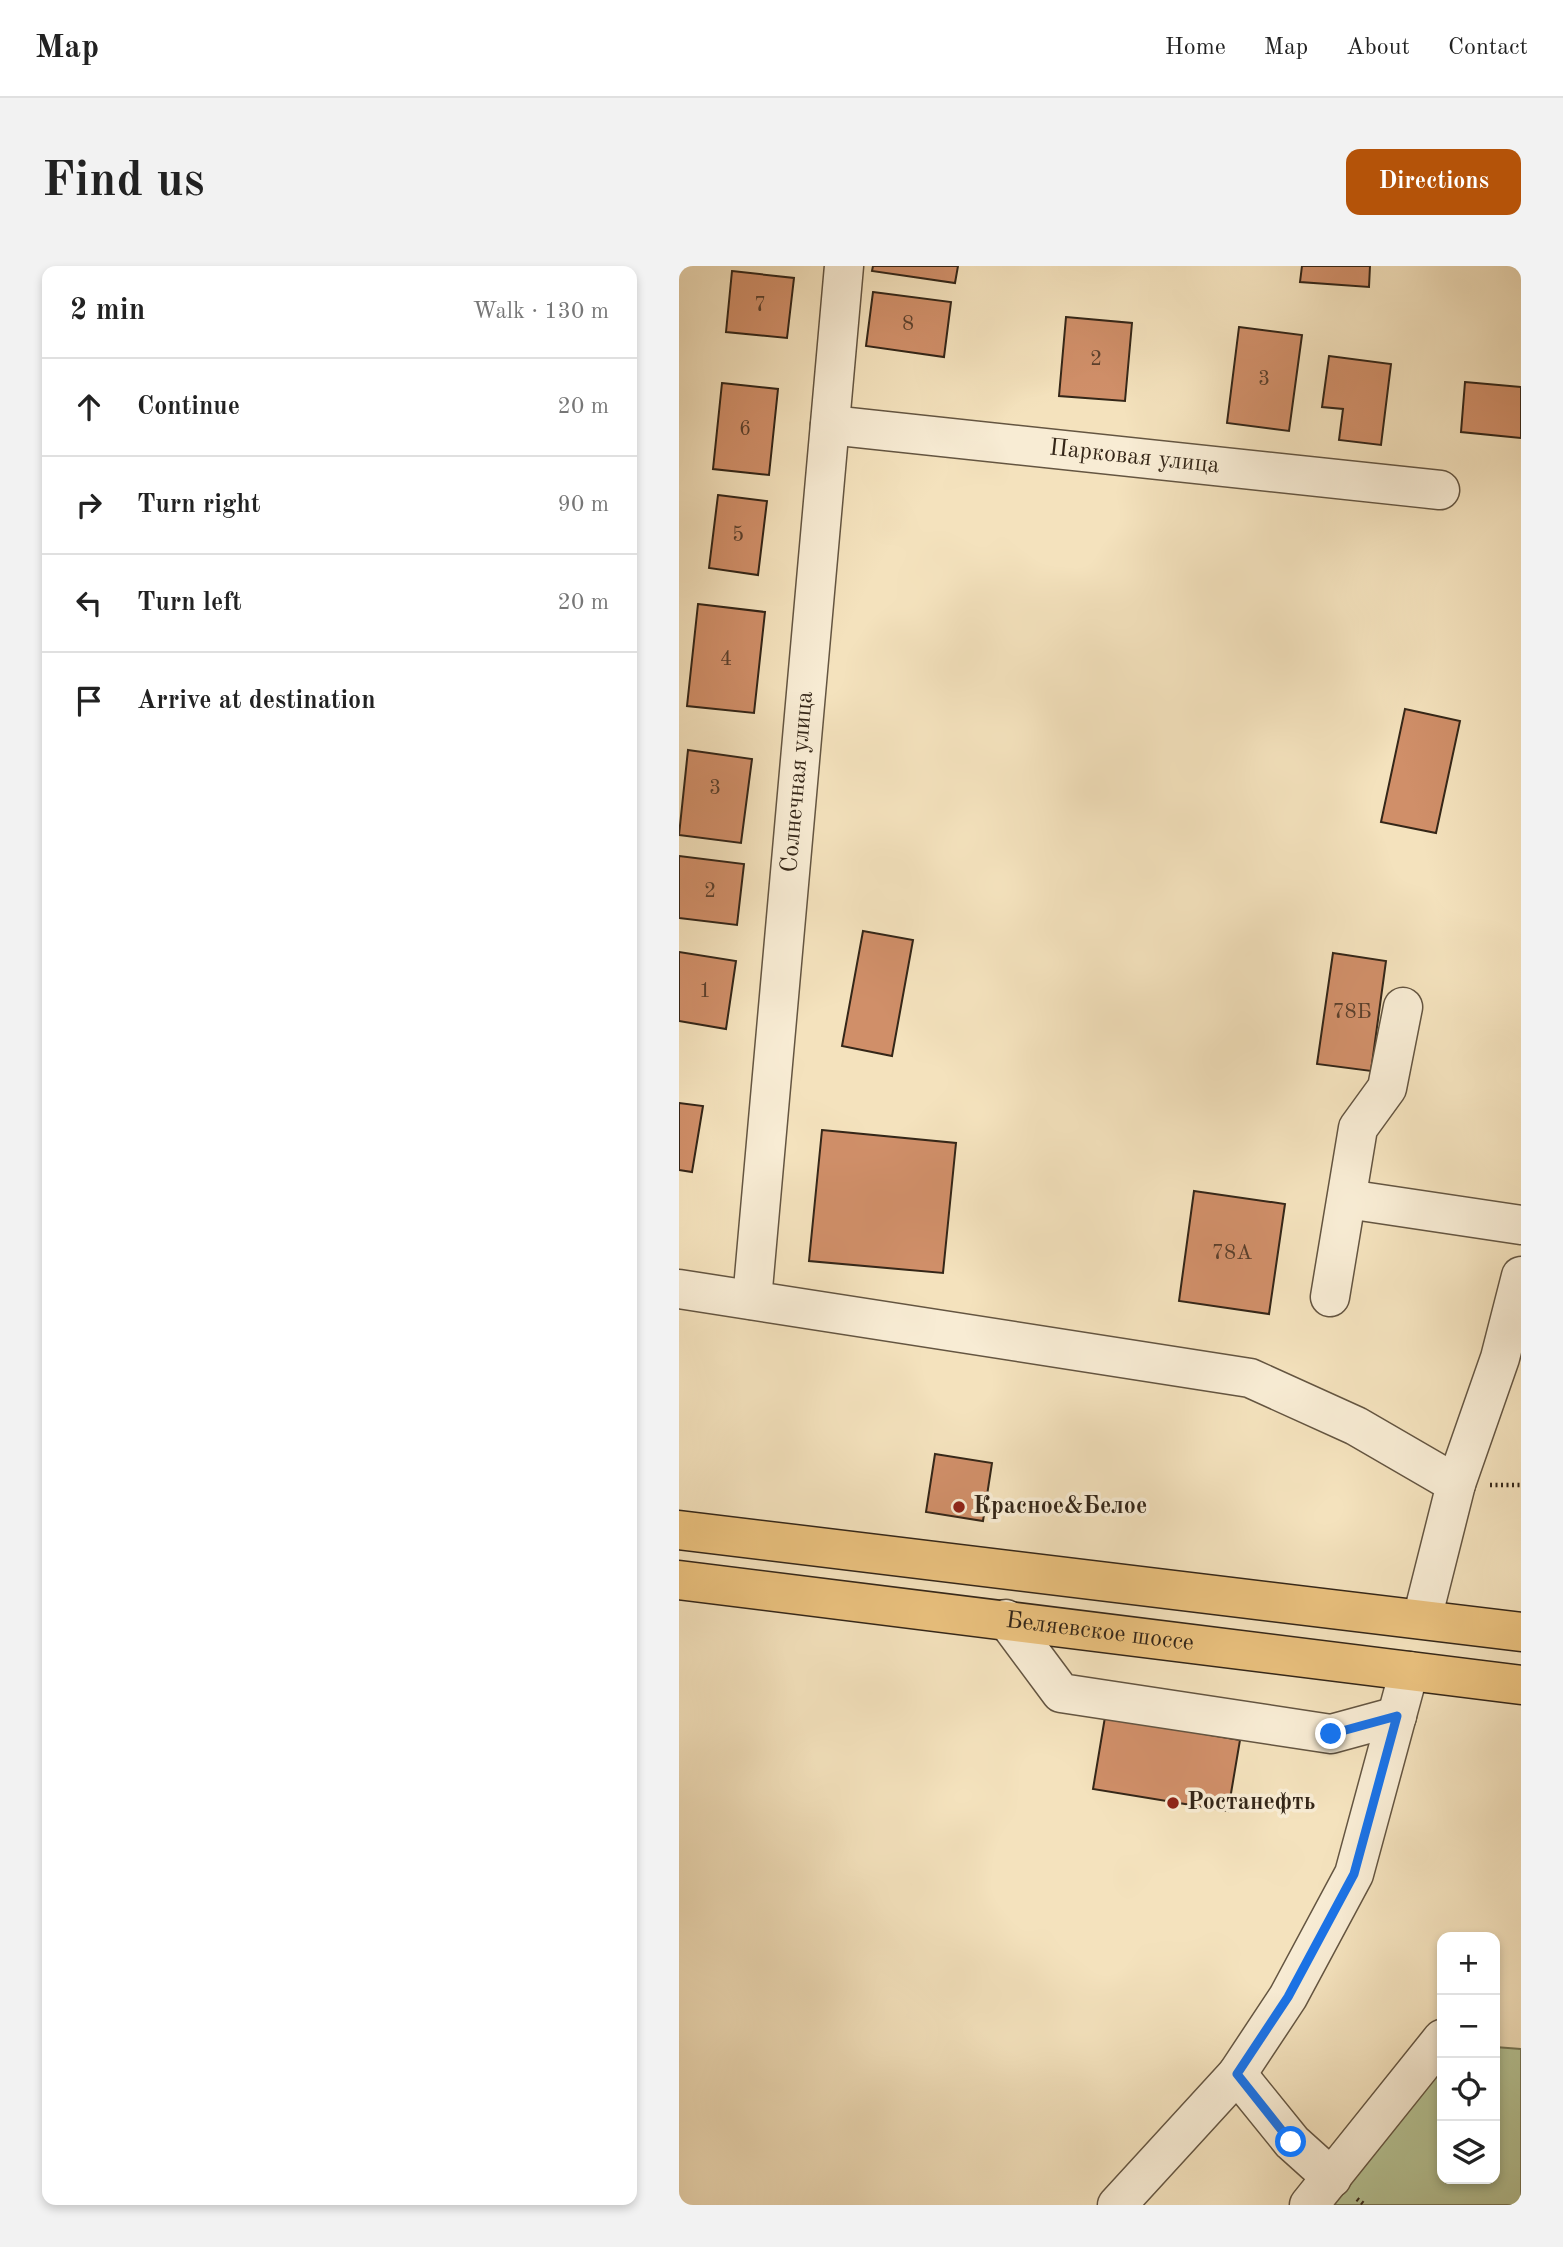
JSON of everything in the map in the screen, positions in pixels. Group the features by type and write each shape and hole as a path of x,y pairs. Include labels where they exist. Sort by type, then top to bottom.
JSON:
{"main road":[{"name":"Беляевское шоссе","path":"679,1530 1521,1632"},
{"name":"Беляевское шоссе","path":"679,1580 1521,1685"}],"street":[{"name":"Солнечная улица","path":"752,1300 843,266"},
{"name":"Парковая улица","path":"830,425 1440,490"},
{"path":"1330,1297 1358,1128 1387,1088 1403,1007"},
{"path":"1347,1199 1521,1226"},
{"path":"1422,1619 1456,1484 1500,1359 1521,1276"},
{"path":"679,1289 1250,1378 1356,1426 1456,1484"},
{"path":"1006,1619 1061,1693 1331,1734 1397,1716"},
{"path":"1117,2205 1237,2074 1288,1997 1354,1874 1409,1671"},
{"path":"1237,2074 1291,2142 1321,2192 1437,2045"}],"green space":[{"path":"1500,2047 1521,2049 1521,2205 1329,2205 1437,2070 1437,2184 1500,2184"}],"building":[{"path":"873,266 958,266 955,283 872,271"},
{"path":"1302,266 1370,266 1369,287 1300,282"},
{"path":"732,271 794,278 787,338 726,332"},
{"path":"873,292 951,302 944,357 866,346"},
{"path":"1066,317 1132,323 1125,401 1059,396"},
{"path":"1239,327 1302,335 1289,431 1227,423"},
{"path":"1329,356 1391,364 1381,445 1339,440 1343,409 1322,407"},
{"path":"1465,382 1521,387 1521,438 1461,432"},
{"path":"722,383 778,389 769,475 713,469"},
{"path":"718,495 767,501 758,575 709,568"},
{"path":"698,604 765,612 754,713 687,706"},
{"path":"1405,709 1460,721 1436,833 1381,822"},
{"path":"688,750 752,759 741,843 679,835"},
{"path":"679,856 744,864 737,925 679,918"},
{"path":"863,931 913,940 892,1056 842,1046"},
{"path":"679,952 736,961 726,1029 679,1021"},
{"path":"1333,953 1386,961 1371,1071 1317,1064"},
{"path":"679,1103 703,1106 692,1172 679,1170"},
{"path":"822,1130 956,1143 943,1273 809,1261"},
{"path":"1194,1191 1285,1204 1269,1314 1179,1301"},
{"path":"935,1454 992,1463 983,1521 926,1512"},
{"path":"1105,1717 1240,1740 1228,1811 1093,1789"}],"place":[{"name":"Красное&Белое","path":"959,1507"},
{"name":"Ростанефть","path":"1173,1803"}],"route":[{"path":"1291,2142 1237,2074 1288,1997 1354,1874 1397,1716 1331,1734"}]}
